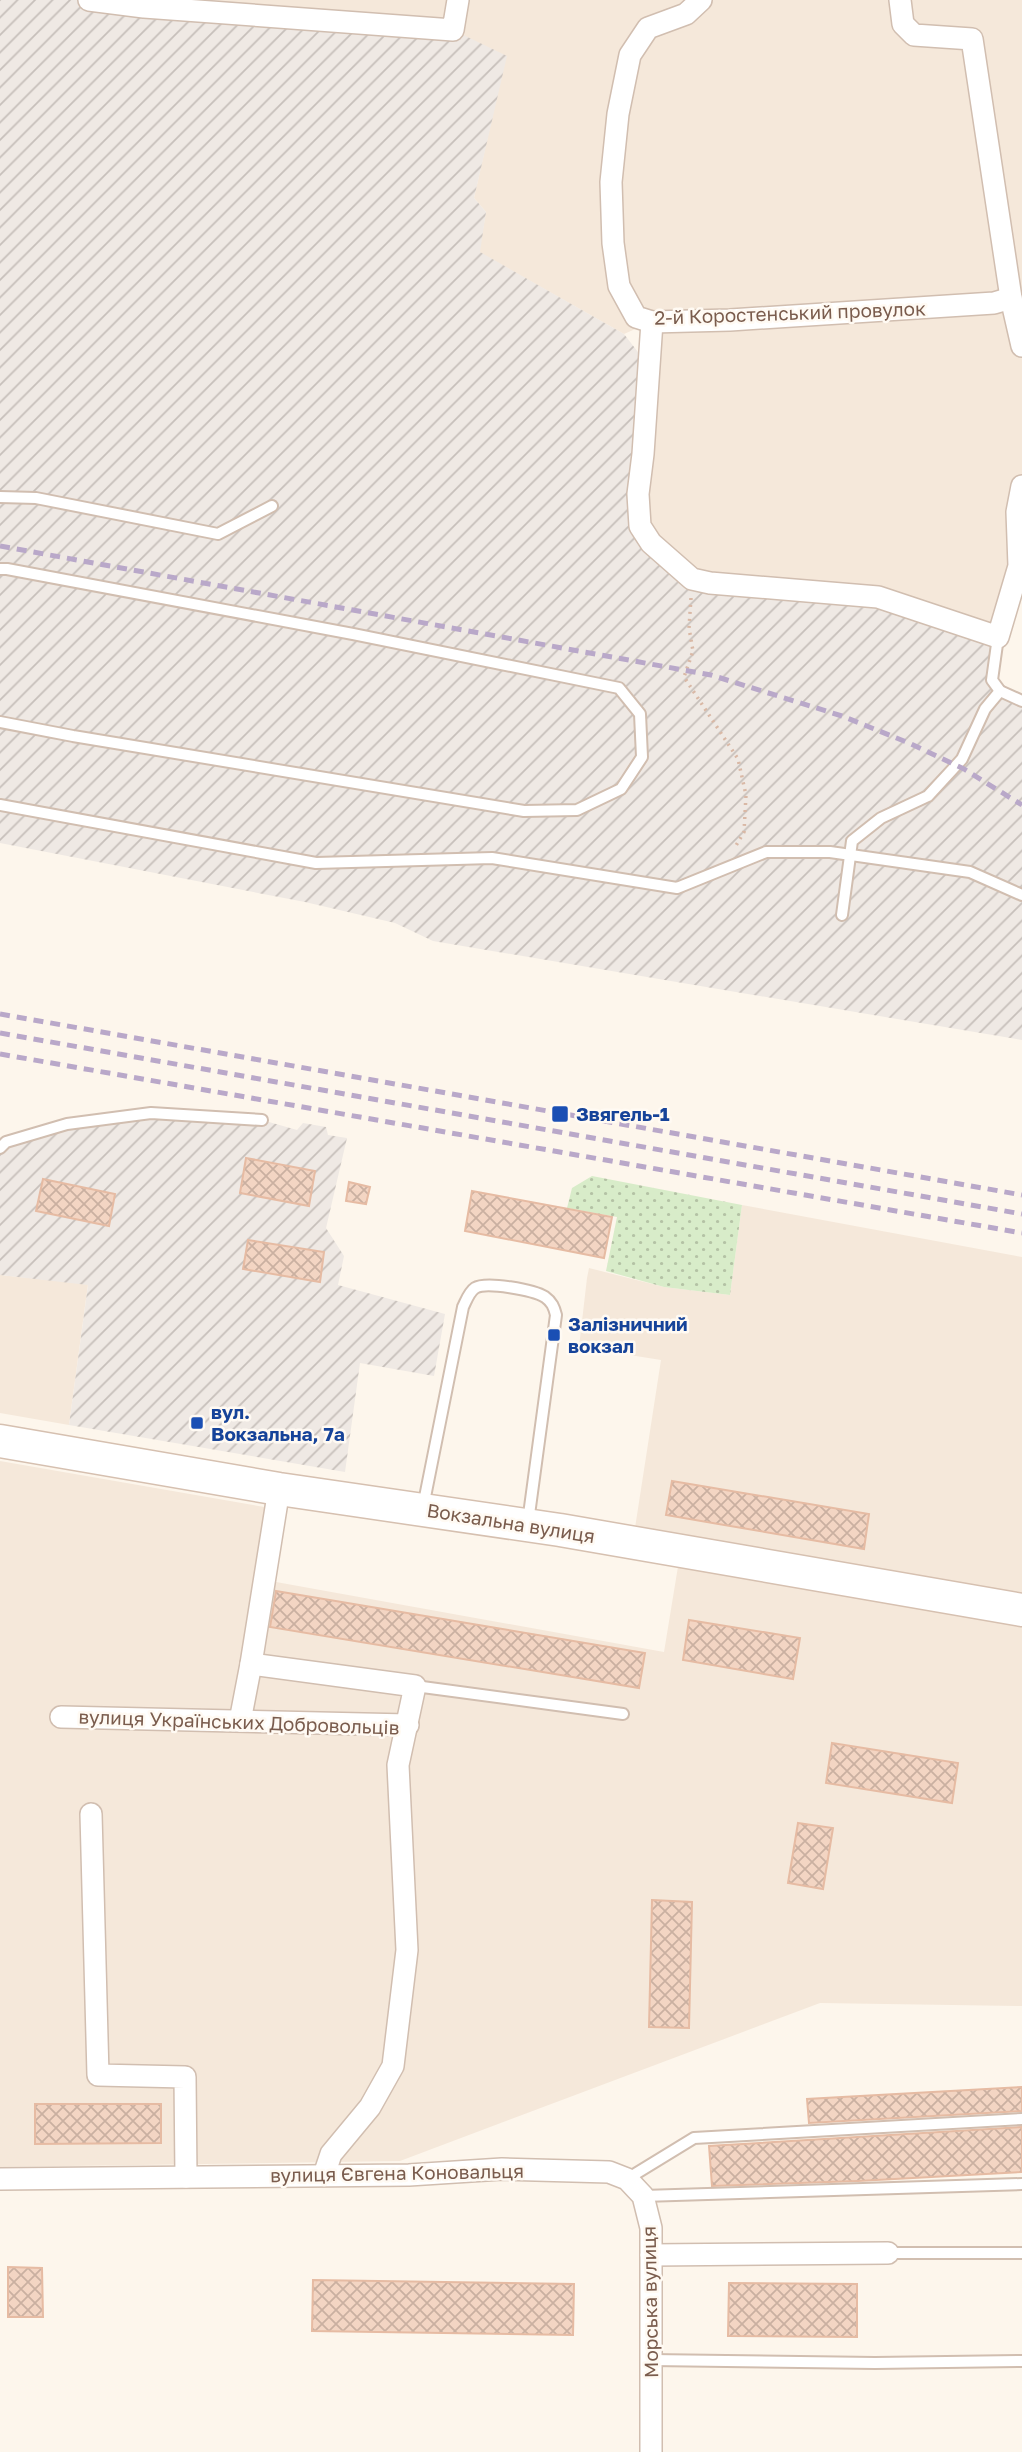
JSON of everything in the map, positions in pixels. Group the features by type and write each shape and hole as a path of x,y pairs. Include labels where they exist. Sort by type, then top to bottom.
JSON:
{"street":[{"path":"89,0 144,7 453,30 458,0"},
{"name":"2-й Коростенський провулок","path":"701,0 686,14 648,28 630,55 618,114 611,182 613,243 619,286 636,317 652,322 730,320 994,303 1011,298"},
{"path":"900,0 903,24 914,35 972,39 1011,298 1022,346"},
{"path":"652,322 638,494 640,526 651,543 692,579 709,583 878,597 998,637 1020,565 1017,512 1022,485"},
{"name":"Вокзальна вулиця","path":"0,1441 279,1489 527,1525 1022,1610"},
{"path":"240,1721 279,1489"},
{"path":"251,1664 415,1686 408,1725"},
{"name":"вулиця Українських Добровольців","path":"61,1717 408,1725 398,1765 407,1950 393,2066 370,2107 331,2154 324,2175"},
{"path":"91,1814 98,2075 185,2077 186,2177"},
{"name":"вулиця Євгена Коновальця","path":"0,2179 409,2175 502,2169 618,2176"},
{"path":"618,2176 643,2196"},
{"name":"Морська вулиця","path":"643,2196 651,2228 651,2452"},
{"path":"651,2255 888,2253"}],"lane":[{"path":"0,497 36,498 218,534 272,506"},
{"path":"0,569 352,634 619,688 639,714 642,757 621,789 577,810 524,811 0,722"},
{"path":"998,637 992,680 1000,691 1022,701"},
{"path":"842,915 852,841 881,818 928,796 962,759 985,709 1000,691"},
{"path":"0,805 316,863 492,858 677,888 766,852 830,852 970,872 1022,895"},
{"path":"0,1148 6,1142 66,1124 151,1112 262,1120"},
{"path":"423,1509 463,1307 474,1289 482,1286 504,1287 536,1293 547,1298 554,1306 556,1315 527,1525"},
{"path":"415,1686 623,1714"},
{"path":"618,2176 694,2138 1022,2119"},
{"path":"643,2196 1022,2184"},
{"path":"888,2253 1022,2253"},
{"path":"651,2360 862,2363 1022,2361"}],"path":[{"path":"692,579 689,628 693,650 684,677 738,759 746,795 744,832 720,871"}],"shaded area":[{"path":"0,0 89,0 453,30 507,56 474,198 486,212 480,252 624,334 648,365 640,526 692,579 840,593 998,637 992,680 1022,701 1022,1040 433,941 395,923 305,902 0,843"},
{"path":"89,0 1022,0 1022,486 998,637 710,583 640,526 651,322 624,334 479,252 486,212 474,198 506,56"},
{"path":"151,1113 262,1120 297,1130 303,1123 326,1127 328,1135 347,1138 326,1228 344,1256 338,1285 445,1314 434,1376 360,1363 345,1472 69,1425 88,1285 0,1275 0,1148 67,1124"},
{"path":"742,1205 1022,1257 1022,2006 820,2003 400,2161 0,2167 0,1461 276,1509 265,1580 664,1652 683,1536 635,1528 661,1360 579,1347 587,1278 589,1268 664,1287 730,1295"},
{"path":"0,1275 88,1284 69,1425 0,1413"}],"green space":[{"path":"592,1176 742,1205 730,1295 664,1287 606,1271 617,1217 567,1208 572,1188"}],"building":[{"path":"246,1158 315,1171 309,1206 240,1193"},
{"path":"43,1179 115,1194 109,1226 36,1211"},
{"path":"349,1182 370,1187 366,1204 346,1201"},
{"path":"472,1191 612,1217 604,1258 465,1231"},
{"path":"248,1240 324,1252 320,1282 243,1269"},
{"path":"672,1481 869,1514 864,1549 666,1515"},
{"path":"276,1591 645,1653 639,1688 270,1627"},
{"path":"689,1620 800,1638 793,1679 683,1660"},
{"path":"832,1743 958,1763 952,1803 826,1783"},
{"path":"798,1823 833,1828 823,1889 788,1883"},
{"path":"652,1900 692,1902 689,2028 649,2027"},
{"path":"1022,2087 1022,2111 809,2123 807,2099"},
{"path":"35,2104 161,2104 161,2143 35,2144"},
{"path":"1022,2127 1022,2172 712,2186 709,2146"},
{"path":"8,2267 42,2268 43,2317 8,2317"},
{"path":"313,2280 574,2284 573,2335 312,2331"},
{"path":"729,2283 857,2284 857,2337 728,2336"}],"railway":[{"path":"0,546 711,675 842,716 909,743 964,769 1022,805"},
{"path":"0,1014 1022,1195"},
{"path":"0,1033 1022,1214"},
{"path":"0,1054 1022,1233"}],"place":[{"name":"Звягель-1","path":"560,1114"},
{"name":"Залізничний вокзал","path":"554,1335"},
{"name":"вул. Вокзальна, 7а","path":"197,1423"}]}
